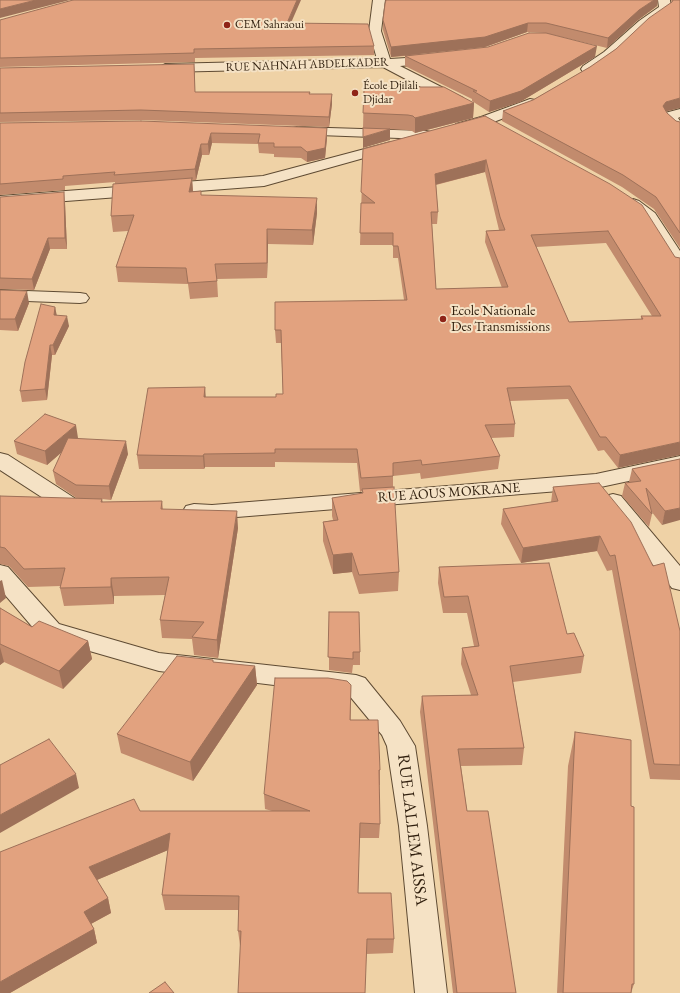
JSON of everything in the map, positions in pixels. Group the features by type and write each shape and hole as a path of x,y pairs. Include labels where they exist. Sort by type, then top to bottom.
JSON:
{"street":[{"path":"379,0 375,31 385,63 480,112 486,120 500,128"},
{"path":"576,76 609,55 643,24 665,8 664,0"},
{"path":"595,51 609,55"},
{"name":"RUE NAHNAH ABDELKADER","path":"149,69 385,63 443,58"},
{"path":"0,201 264,181 426,135 486,120 526,106 543,95"},
{"path":"680,113 670,116 671,120 680,128"},
{"path":"284,130 426,135"},
{"path":"622,196 647,213 680,264"},
{"path":"0,295 80,298"},
{"path":"0,460 71,506"},
{"name":"RUE AOUS MOKRANE","path":"173,510 212,512 596,481 680,463"},
{"path":"596,481 680,582"},
{"path":"32,505 95,507"},
{"name":"RUE LALLEM AISSA","path":"0,573 50,631 159,662 356,685 391,728 401,746 413,826 431,993"}],"building":[{"path":"0,0 36,0 0,9"},
{"path":"73,0 297,0 287,23 368,24 374,46 194,49 194,53 0,58 0,20"},
{"path":"386,0 654,0 639,10 608,38 546,23 528,23 485,37 391,47 383,20"},
{"path":"673,0 680,0 680,98 666,102 663,106 667,113 676,121 680,122 680,233 656,197 623,175 503,111 533,100 590,67 616,49 649,18"},
{"path":"529,33 546,33 597,46 521,91 490,101 473,91 477,91 405,56 488,47"},
{"path":"194,64 195,92 310,92 309,94 332,94 329,117 141,110 0,113 0,68"},
{"path":"371,87 444,87 474,103 415,118 408,115 363,113 364,90 371,90"},
{"path":"485,116 610,184 642,205 675,257 680,258 680,442 620,455 606,437 600,437 570,386 507,388 515,424 485,425 500,456 422,465 421,460 393,463 393,476 361,478 357,449 275,449 275,453 204,454 203,456 137,455 148,388 205,387 204,397 276,397 276,394 283,394 281,330 275,330 275,302 407,300 398,246 393,246 393,233 360,233 361,203 375,203 361,192 363,149","holes":["486,160 500,217 505,230 486,231 508,287 436,289 431,212 438,212 435,174","608,231 661,316 641,316 643,319 569,322 531,235"]},
{"path":"141,121 327,128 325,148 307,152 301,147 274,147 274,143 258,143 260,134 211,133 208,144 201,144 195,169 114,175 115,172 63,176 63,179 0,184 0,123"},
{"path":"363,128 390,129 363,137"},
{"path":"192,178 189,192 201,191 201,195 317,198 312,230 267,229 267,263 215,264 217,281 188,283 186,268 116,267 134,215 111,216 113,184"},
{"path":"64,192 65,238 48,238 32,279 0,278 0,197"},
{"path":"0,290 27,291 15,319 0,319"},
{"path":"41,304 55,307 54,315 67,316 53,345 50,345 45,389 20,391 25,362"},
{"path":"45,414 76,425 45,451 14,441"},
{"path":"68,438 126,441 109,486 76,485 53,471"},
{"path":"680,459 680,508 665,511 646,488 652,514 625,483 641,481 632,469"},
{"path":"599,483 631,522 653,566 664,563 680,631 680,765 654,764 615,555 610,556 600,536 523,548 503,509 558,501 553,487"},
{"path":"394,487 399,572 359,575 352,553 333,555 323,522 338,520 332,498 363,493 362,489"},
{"path":"0,496 102,499 101,502 162,501 161,509 237,511 217,640 192,637 204,622 160,620 169,577 111,578 111,587 60,588 65,568 24,569 5,548 0,547"},
{"path":"549,563 567,634 574,633 584,656 510,666 524,748 458,749 467,811 488,811 516,993 457,993 422,696 478,695 462,648 479,646 468,596 444,597 439,567"},
{"path":"0,608 32,627 39,621 88,641 59,671 0,644"},
{"path":"329,612 359,612 360,652 353,652 353,659 328,657"},
{"path":"177,656 213,660 213,662 255,666 190,762 117,734"},
{"path":"275,678 328,678 347,681 351,685 350,720 378,720 380,824 360,823 358,893 391,893 394,939 367,939 365,993 238,993 241,931 238,931 239,896 162,895 170,833 89,867 108,898 84,912 94,929 0,982 0,852 134,799 140,811 310,811 264,794"},
{"path":"575,732 631,740 631,806 634,807 634,984 632,984 631,993 563,993"},
{"path":"49,739 76,774 0,815 0,765"},
{"path":"165,982 174,993 149,993"}],"place":[{"name":"CEM Sahraoui","path":"227,25"},
{"name":"École Djilali Djidar","path":"355,93"},
{"name":"Ecole Nationale Des Transmissions","path":"443,319"}]}
